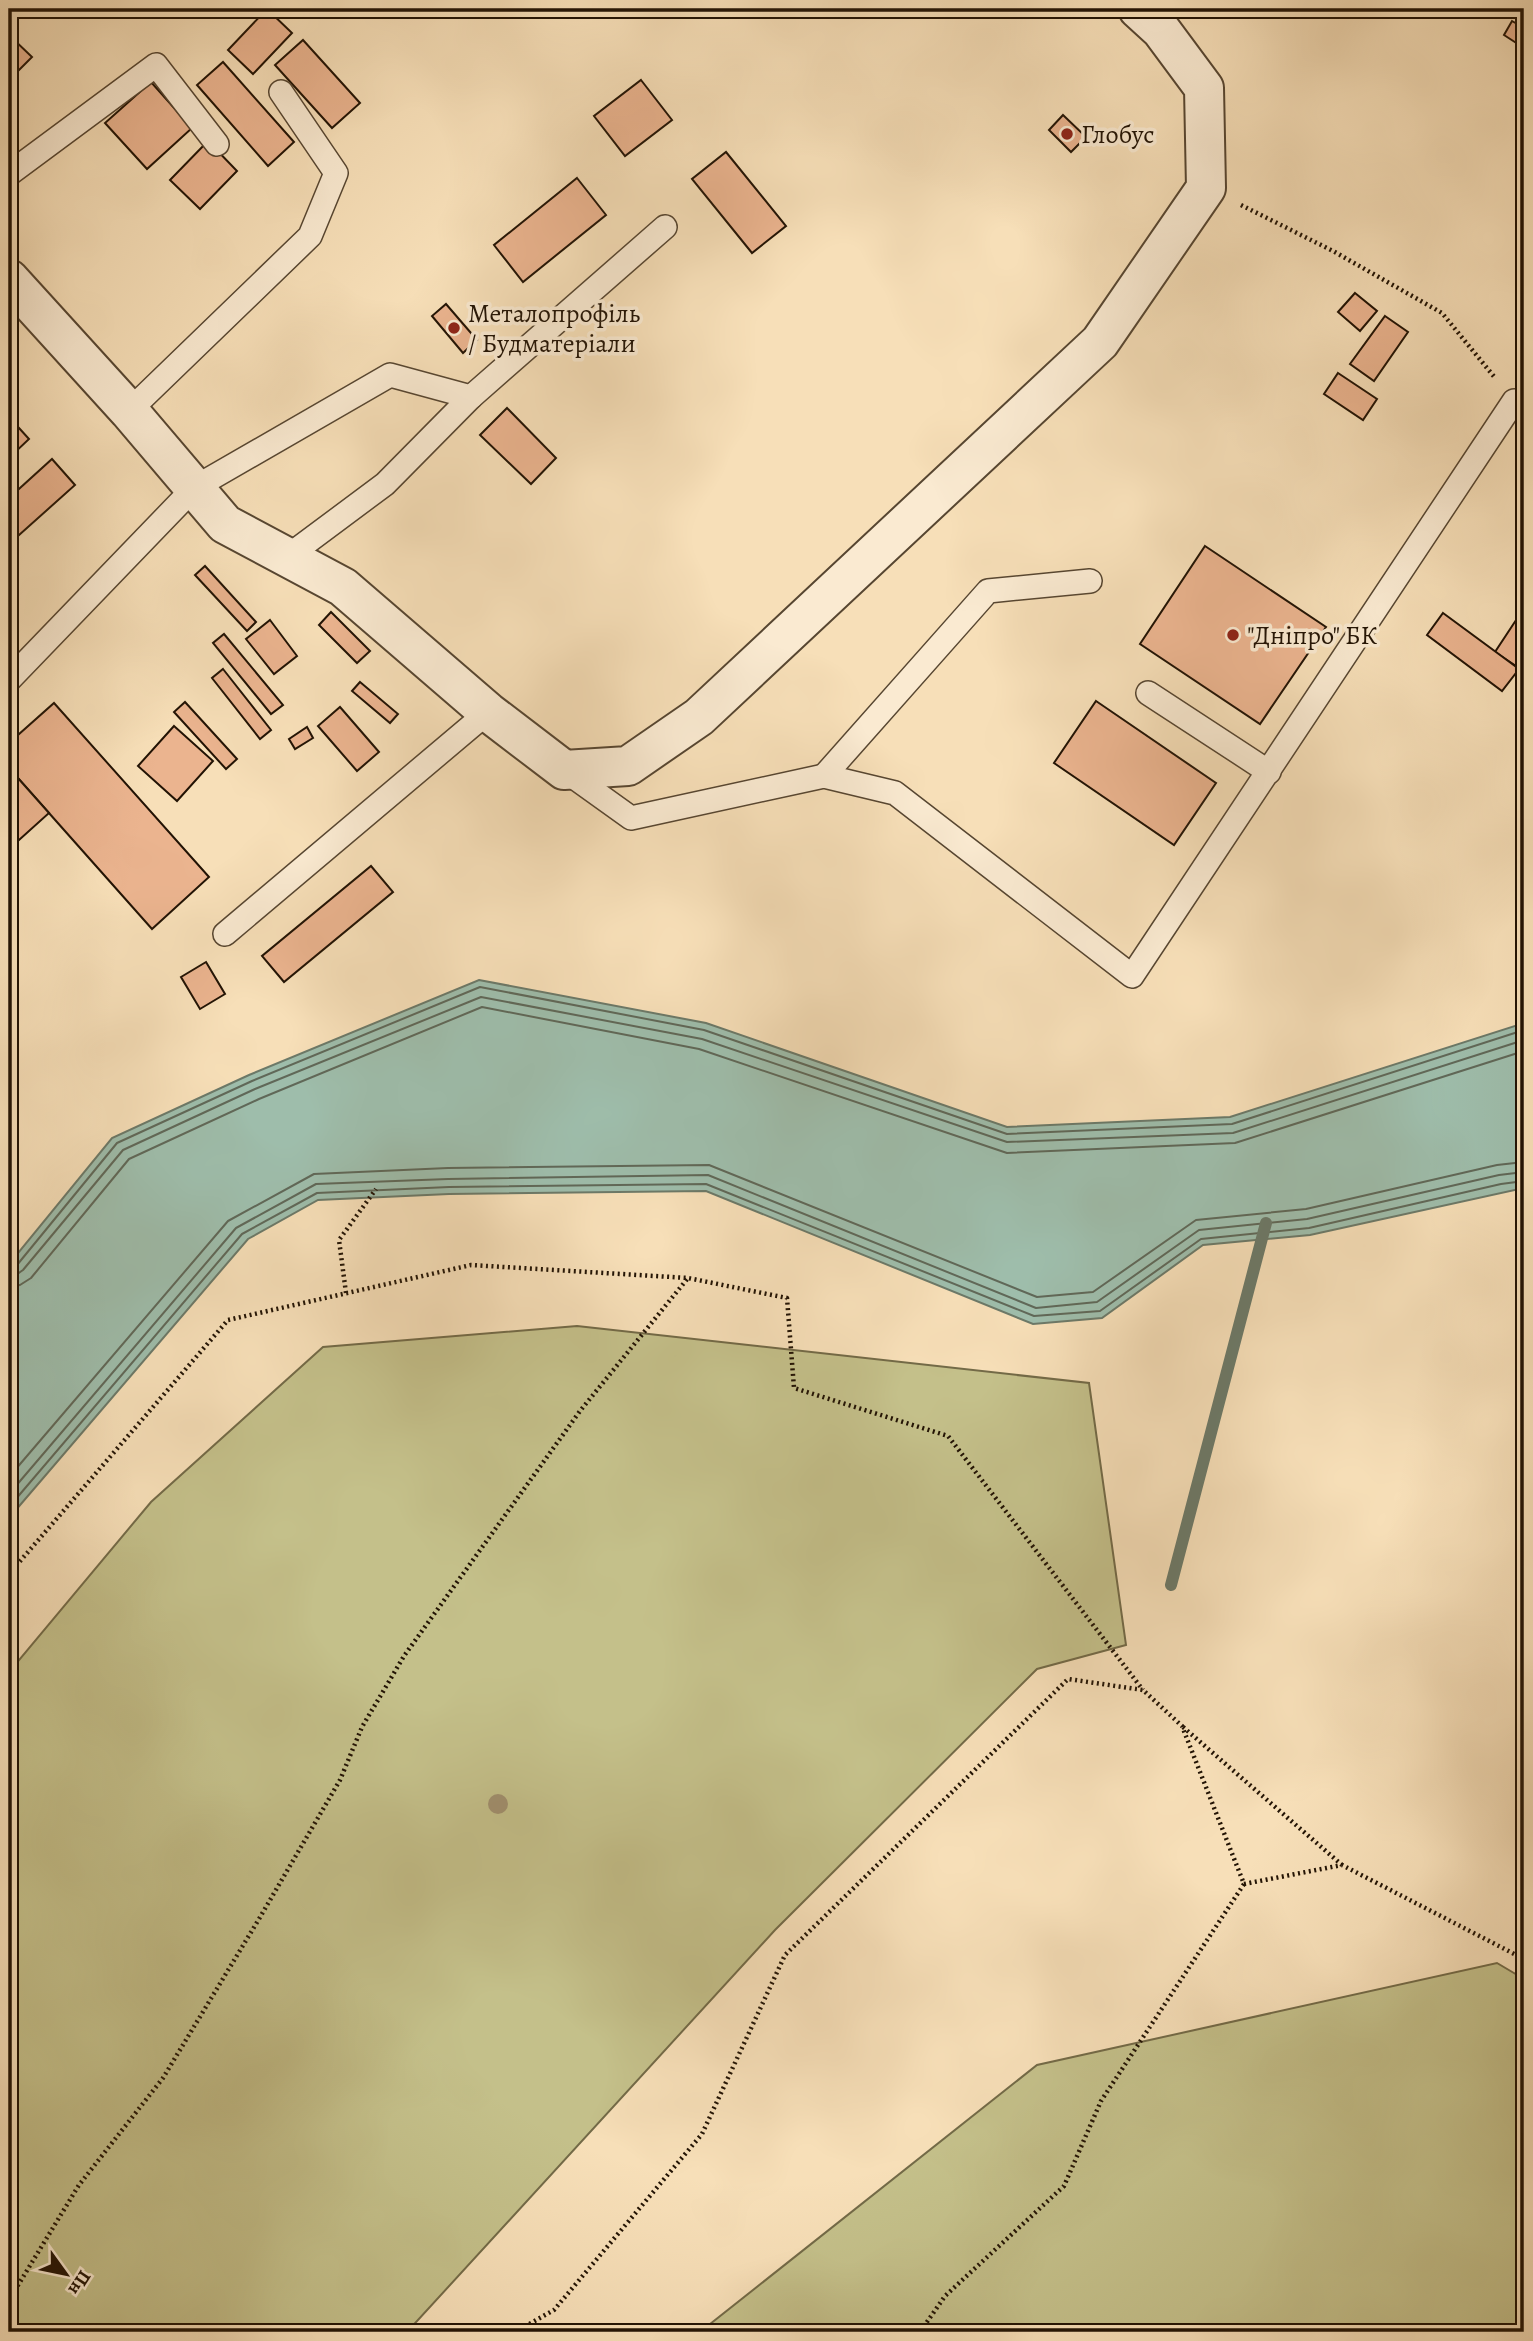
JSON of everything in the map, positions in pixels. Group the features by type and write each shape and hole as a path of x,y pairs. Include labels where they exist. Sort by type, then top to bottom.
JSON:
{"street":[{"path":"9,279 129,411 225,523 343,587 488,712 564,770 628,766 699,718 1100,342 1206,188 1205,88 1161,30 1138,9"}],"lane":[{"path":"9,174 156,65 218,144"},
{"path":"129,411 310,236 336,173 281,92"},
{"path":"287,557 386,484 471,397 665,227"},
{"path":"9,680 194,488 390,374 471,397"},
{"path":"564,770 631,818 824,776 895,793 1132,975 1514,401"},
{"path":"824,776 988,591 1090,581"},
{"path":"1148,692 1269,772"},
{"path":"225,934 488,712"}],"path":[{"path":"1206,188 1333,251 1442,313 1514,401"},
{"path":"346,1293 340,1240 376,1189"},
{"path":"9,1574 228,1320 471,1265 688,1278 787,1298 794,1388 948,1436 1143,1690 1182,1726 1342,1864 1524,1959"},
{"path":"9,2300 79,2185 163,2078 340,1780 362,1727 404,1656 580,1410 688,1278"},
{"path":"515,2332 554,2310 702,2134 785,1955 1068,1679 1143,1690"},
{"path":"1182,1726 1244,1884"},
{"path":"920,2332 945,2296 1065,2186 1101,2101 1244,1884 1342,1864"}],"shaded area":[{"path":"577,1326 1089,1383 1126,1645 1037,1669 775,1930 407,2332 9,2332 9,1672 151,1502 323,1347"},
{"path":"1497,1963 1524,1979 1524,2332 700,2332 1037,2065"}],"water":[{"path":"479,980 706,1023 1007,1127 1230,1117 1524,1023 1524,1188 1310,1235 1203,1245 1102,1318 1033,1324 706,1191 449,1194 318,1200 248,1239 9,1518 9,1264 112,1138 249,1075"}],"building":[{"path":"267,9 292,33 253,74 228,50"},
{"path":"1512,21 1524,28 1524,48 1504,35"},
{"path":"9,35 32,57 9,80"},
{"path":"303,40 360,103 332,128 275,65"},
{"path":"223,62 294,142 268,166 197,85"},
{"path":"641,80 672,120 625,156 594,116"},
{"path":"151,82 192,128 147,169 105,123"},
{"name":"Глобус","path":"1063,115 1086,137 1071,152 1049,130"},
{"path":"208,141 237,171 200,209 170,180"},
{"path":"726,152 786,226 752,253 692,179"},
{"path":"577,178 606,215 523,282 494,245"},
{"path":"1355,293 1377,311 1360,331 1338,312"},
{"name":"Металопрофіль / Будматеріали","path":"446,304 477,340 463,353 432,316"},
{"path":"1385,316 1408,332 1374,381 1350,364"},
{"path":"1338,373 1377,399 1363,420 1324,394"},
{"path":"507,408 556,458 531,484 480,435"},
{"path":"9,417 29,439 9,458"},
{"path":"52,459 75,485 9,544 9,498"},
{"name":"\"Дніпро\" БК","path":"1205,546 1326,627 1260,724 1140,644"},
{"path":"205,566 256,622 247,631 195,575"},
{"path":"1524,608 1524,660 1519,668 1495,652"},
{"path":"331,612 370,651 357,663 319,625"},
{"path":"1443,613 1519,669 1502,691 1427,635"},
{"path":"270,620 297,656 274,674 246,639"},
{"path":"224,634 283,705 271,714 213,643"},
{"path":"223,669 271,730 260,739 212,678"},
{"path":"360,682 398,714 390,723 352,691"},
{"path":"1096,701 1216,783 1174,845 1054,763"},
{"path":"185,702 237,759 226,769 174,712"},
{"path":"54,703 209,877 152,929 9,768 9,743"},
{"path":"340,707 379,752 357,771 318,726"},
{"path":"174,726 213,761 177,801 138,766"},
{"path":"307,727 313,738 295,749 289,739"},
{"path":"9,768 49,813 9,849"},
{"path":"371,866 393,892 284,982 262,956"},
{"path":"206,962 225,994 200,1009 181,977"}],"waterway":[{"path":"1171,1585 1266,1223"}],"place":[{"name":"Глобус","path":"1067,134"},
{"name":"Металопрофіль / Будматеріали","path":"454,328"},
{"name":"\"Дніпро\" БК","path":"1233,635"}]}
